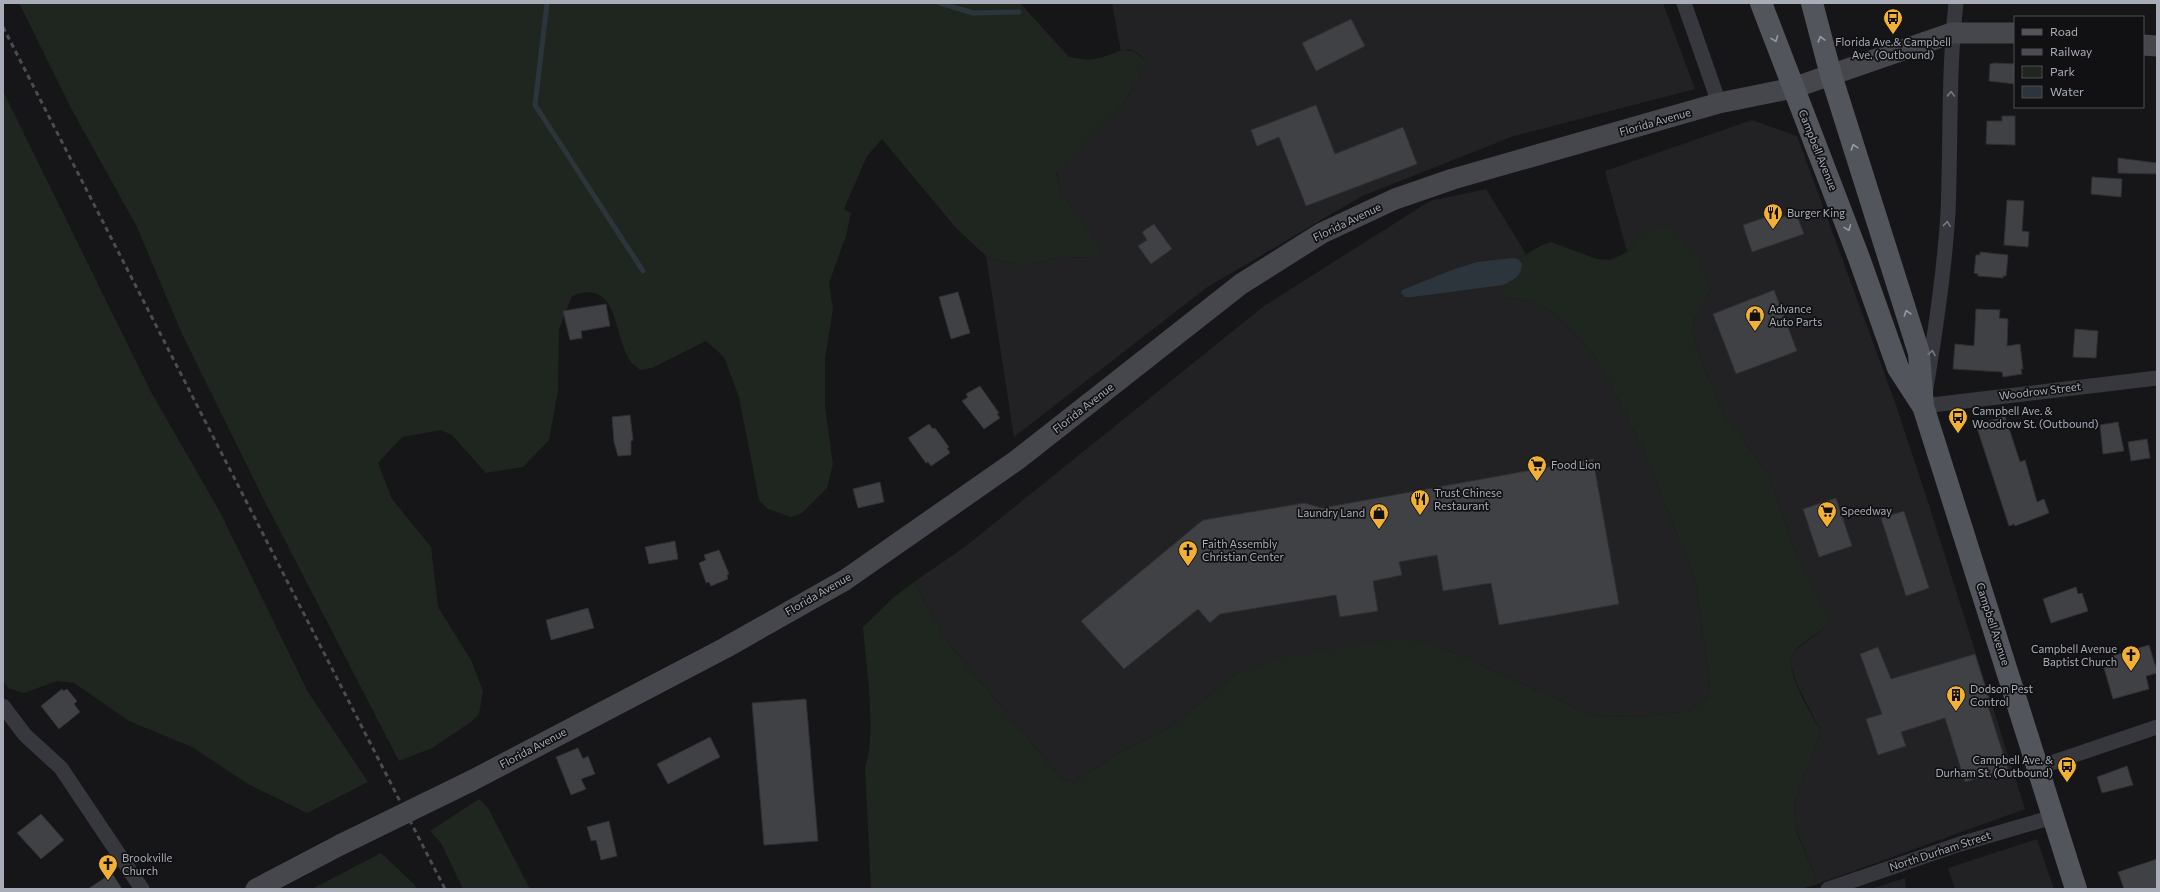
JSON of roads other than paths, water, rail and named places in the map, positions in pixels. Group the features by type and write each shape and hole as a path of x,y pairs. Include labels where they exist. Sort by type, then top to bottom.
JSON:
{"main road":[{"name":"Campbell Avenue","path":"1761,3 1859,258 1898,368 1923,406"},
{"name":"Campbell Avenue","path":"1812,3 1831,75 1919,352 1923,406 2039,767 2076,889"},
{"name":"Florida Avenue","path":"256,889 340,845 471,781 725,648 845,580 1017,460 1240,284 1322,233 1395,199 1454,179 1719,103 1793,88 1952,33 2014,33"},
{"path":"2144,45 2157,46"}],"street":[{"path":"1684,3 1719,103"},
{"name":"Campbell Avenue","path":"1923,406 1936,331 1948,214 1952,33 1956,3"},
{"name":"Woodrow Street","path":"1923,406 2157,378"},
{"path":"3,706 25,735 61,768 142,889"},
{"path":"2039,767 2157,727"},
{"name":"North Durham Street","path":"1828,889 1960,844 2053,817"}],"water":[{"path":"1513,258 1518,259 1522,263 1521,271 1517,277 1503,285 1412,297 1405,297 1401,293 1402,290 1452,270 1477,262"}],"waterway":[{"path":"547,3 535,105 643,271"},
{"path":"940,3 973,13 1019,12"}],"railway":[{"path":"3,27 445,889"}],"place":[{"name":"Florida Ave.& Campbell Ave. (Outbound)","path":"1893,35"},
{"name":"Burger King","path":"1773,230"},
{"name":"Advance Auto Parts","path":"1755,332"},
{"name":"Campbell Ave. & Woodrow St. (Outbound)","path":"1958,434"},
{"name":"Food Lion","path":"1537,482"},
{"name":"Trust Chinese Restaurant","path":"1420,516"},
{"name":"Speedway","path":"1827,528"},
{"name":"Laundry Land","path":"1379,530"},
{"name":"Faith Assembly Christian Center","path":"1188,567"},
{"name":"Campbell Avenue Baptist Church","path":"2131,672"},
{"name":"Dodson Pest Control","path":"1956,712"},
{"name":"Campbell Ave. & Durham St. (Outbound)","path":"2067,783"},
{"name":"Brookville Church","path":"108,881"}]}
